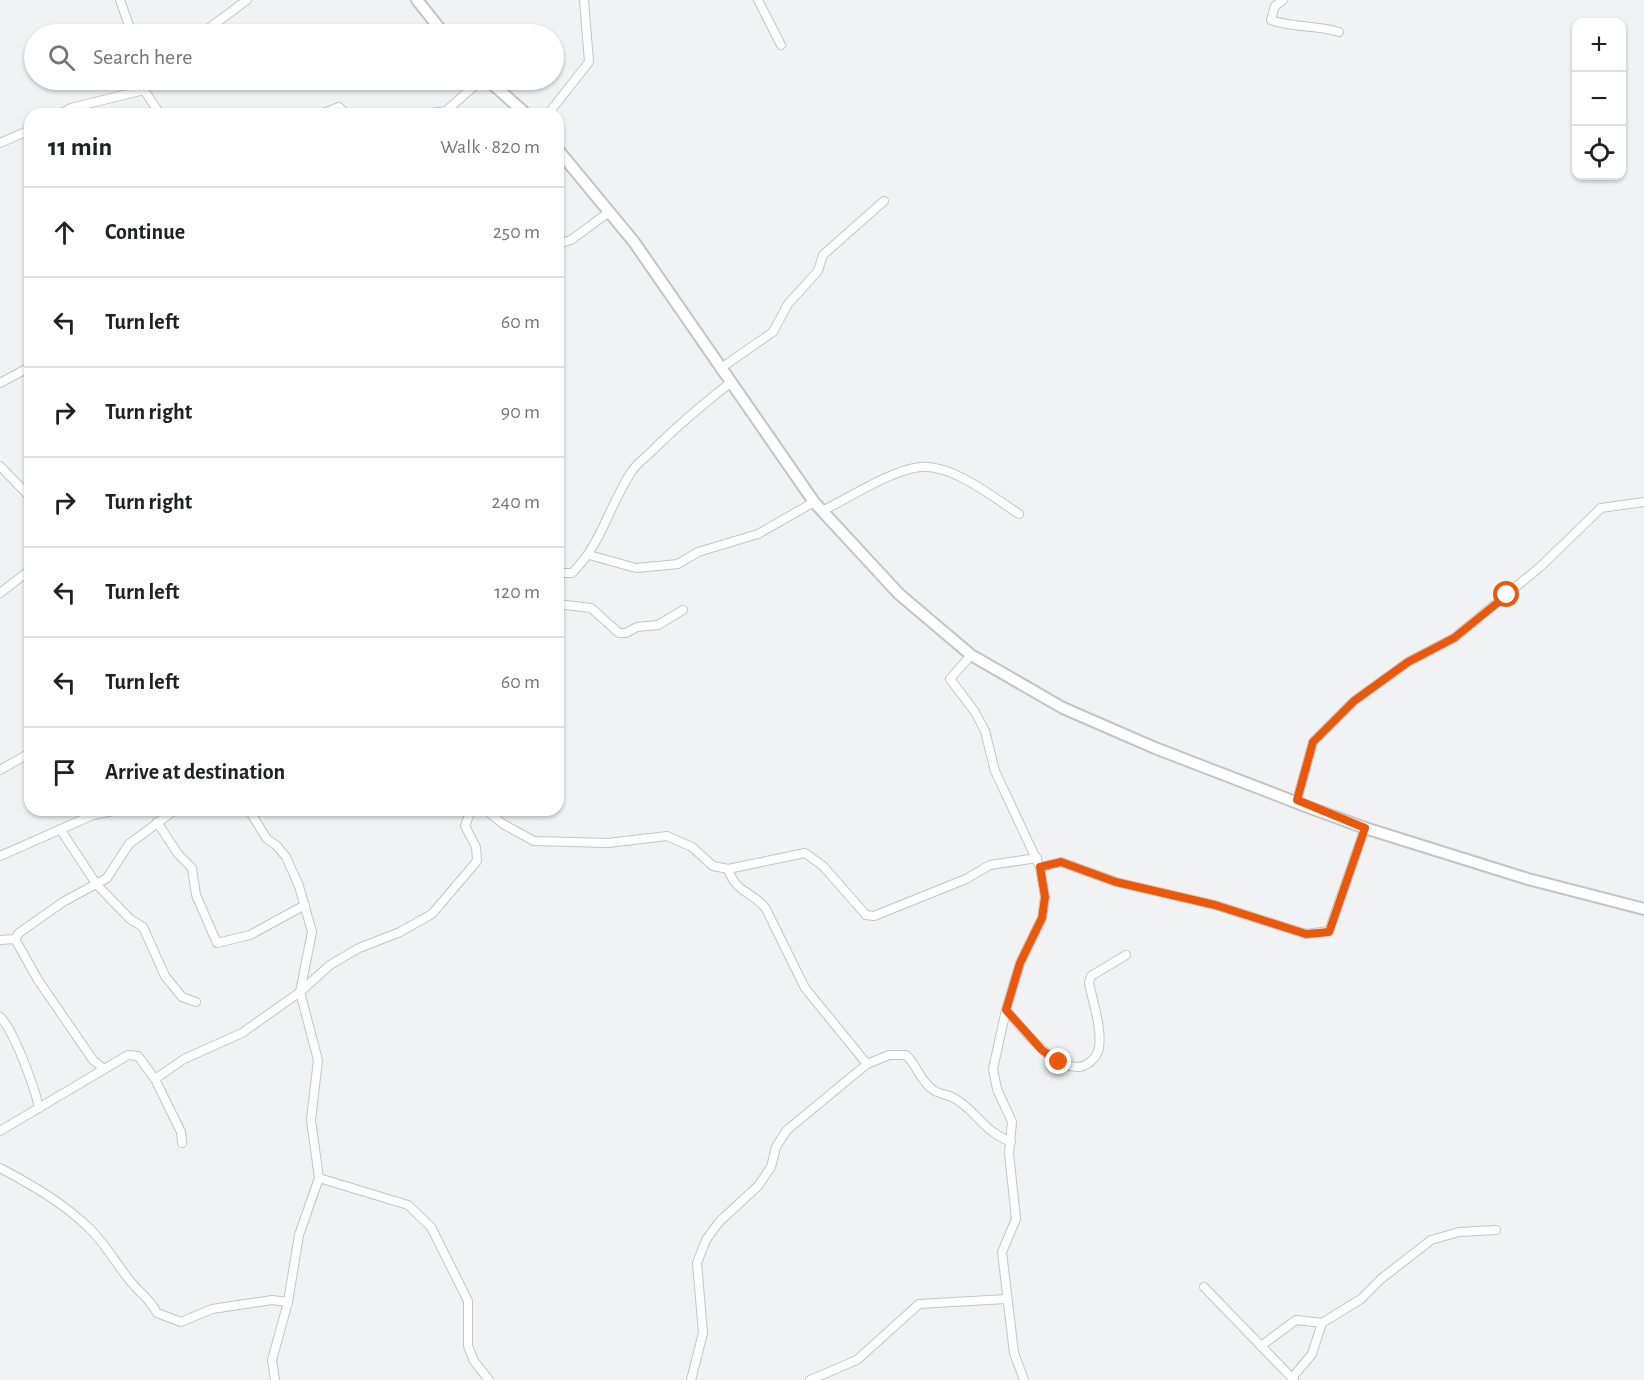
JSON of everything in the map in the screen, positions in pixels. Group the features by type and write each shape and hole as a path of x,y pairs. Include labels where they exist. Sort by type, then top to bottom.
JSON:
{"street":[{"path":"120,0 128,24"},
{"path":"215,24 247,0"},
{"path":"417,0 436,24"},
{"path":"553,108 589,62 584,0"},
{"path":"758,0 781,45"},
{"path":"1283,0 1275,6 1271,20 1283,25 1319,26 1339,32"},
{"path":"72,108 144,90 156,108"},
{"path":"449,108 470,90"},
{"path":"499,90 519,108"},
{"path":"0,143 24,133"},
{"path":"564,157 634,242 814,502 899,594 971,655 1063,708 1155,748 1297,800 1365,828 1528,879 1644,909"},
{"path":"721,368 772,332 788,303 818,272 823,255 884,201"},
{"path":"564,242 571,240 609,212"},
{"path":"0,383 24,371"},
{"path":"564,573 572,573 589,555 606,524 612,504 632,470 669,432 730,383"},
{"path":"0,466 24,490"},
{"path":"822,511 900,472 922,467 966,479 1019,514"},
{"path":"589,555 636,568 678,564 698,552 758,534 814,502"},
{"path":"1297,800 1313,742 1354,701 1408,662 1454,638 1540,567 1601,508 1644,502"},
{"path":"0,592 24,574"},
{"path":"564,605 591,608 619,633 626,633 637,627 658,625 683,610"},
{"path":"971,655 950,679 975,712 985,731 995,771 1037,858 1045,897 1042,918 1020,963 1006,1010 993,1069 997,1089 1012,1122 1009,1153 1016,1219 1002,1252 1014,1353 1024,1380"},
{"path":"0,770 24,756"},
{"path":"0,856 91,816"},
{"path":"0,940 15,939 63,902 97,885 115,869 129,844 166,816"},
{"path":"253,816 267,839 278,846 286,857 305,905 312,932 300,992 318,1060 311,1120 319,1178 299,1235 288,1302 272,1360 275,1380"},
{"path":"155,1079 184,1059 242,1033 300,992 339,959 358,948 400,932 432,914 477,861 476,847 465,826 469,816"},
{"path":"495,816 534,841 608,843 668,836 692,846 713,866 728,870 805,853 823,866 866,915 874,916 966,879 990,865 1037,858"},
{"path":"157,822 178,854 192,868 196,896 217,943 250,935 305,905"},
{"path":"1040,867 1061,862 1116,882 1215,905 1306,934 1329,932 1365,828"},
{"path":"60,829 97,885 130,919 143,927 165,976 182,997 196,1002"},
{"path":"728,870 735,886 760,900 805,988 867,1064"},
{"path":"15,939 38,980 93,1060 104,1070"},
{"path":"1006,1010 1050,1056 1077,1068 1085,1065 1094,1059 1099,1047 1099,1029 1089,983 1091,976 1126,955"},
{"path":"0,1017 9,1030 36,1093 39,1108"},
{"path":"0,1131 128,1055 138,1056 155,1079 181,1132 182,1143"},
{"path":"691,1380 703,1333 697,1263 703,1246 719,1222 758,1186 771,1167 776,1147 787,1131 867,1064 889,1055 906,1055 929,1087 952,1097 968,1109 981,1125 1011,1142"},
{"path":"0,1168 52,1197 89,1228 122,1267 129,1281 151,1300 157,1313 181,1322 212,1309 272,1300 288,1302"},
{"path":"319,1178 408,1205 431,1227 468,1301 468,1346 474,1361 489,1380"},
{"path":"1261,1346 1296,1320 1322,1323 1361,1299 1381,1279 1431,1240 1458,1232 1496,1230"},
{"path":"1204,1287 1293,1379 1312,1354 1322,1323"},
{"path":"810,1380 857,1359 919,1304 1006,1299"}],"route":[{"path":"1059,1062 1042,1050 1006,1010 1020,963 1042,918 1045,897 1040,867 1061,862 1116,882 1215,905 1306,934 1329,932 1365,828 1308,807 1297,800 1313,742 1354,701 1408,662 1432,652 1454,638 1507,595"}]}
